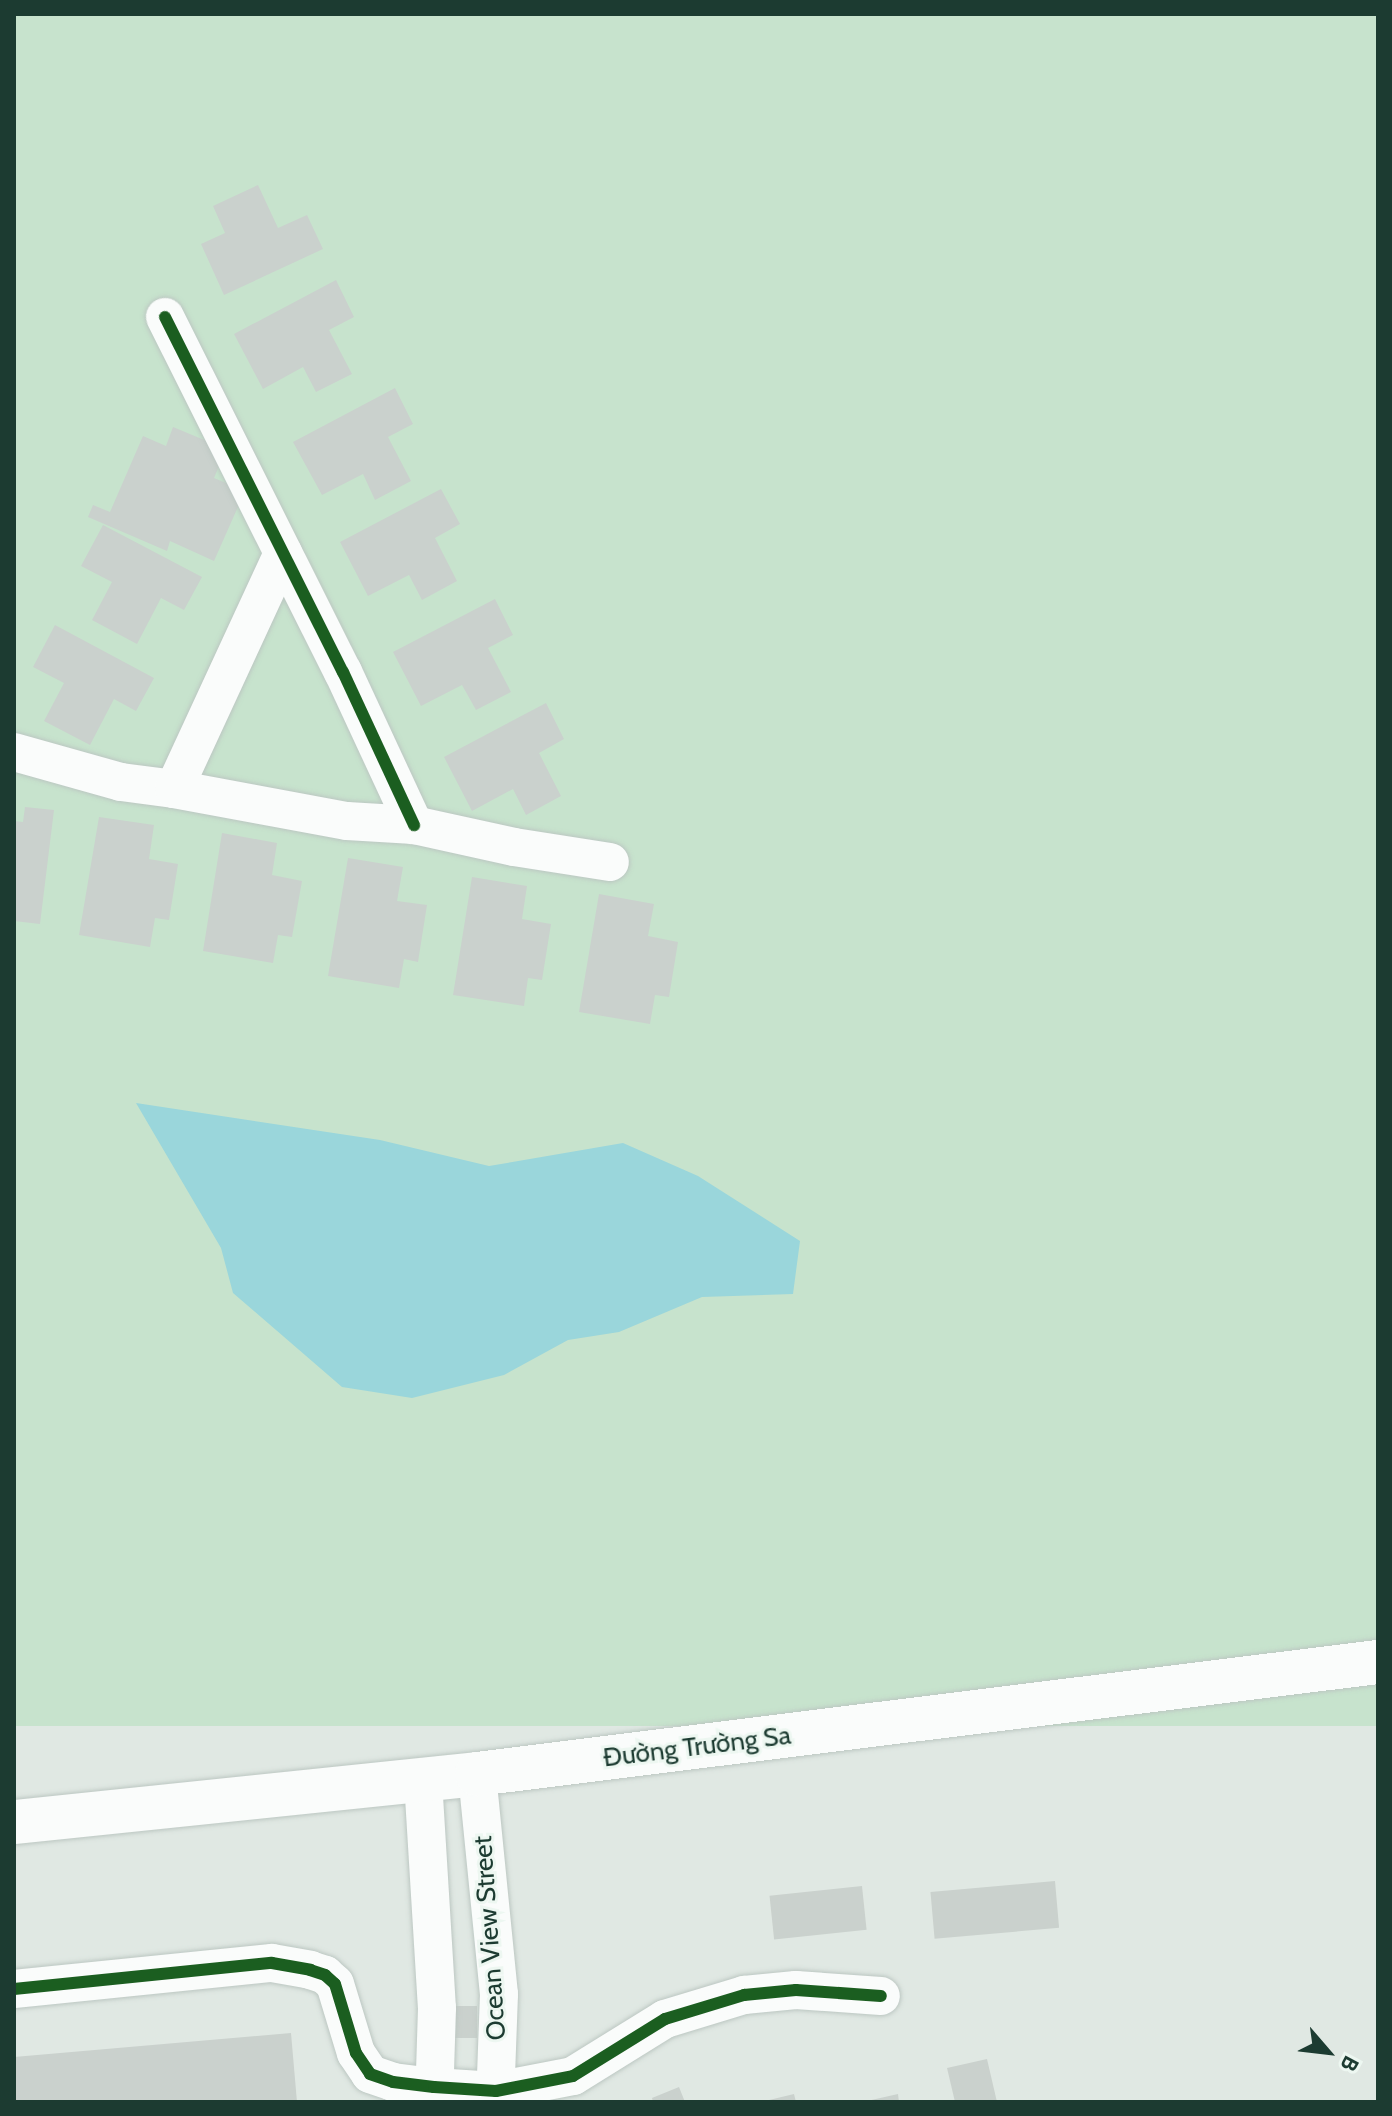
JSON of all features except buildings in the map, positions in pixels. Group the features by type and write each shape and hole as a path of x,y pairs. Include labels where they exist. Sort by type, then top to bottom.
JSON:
{"main road":[{"name":"Đường Trường Sa","path":"14,1822 477,1774 1378,1662"}],"street":[{"path":"165,317 343,672 414,825"},
{"path":"174,789 283,553"},
{"path":"14,752 121,782 347,821 414,825 514,847 610,862"},
{"name":"Ocean View Street","path":"477,1774 499,1994 496,2096"},
{"path":"423,1780 437,2008 434,2095"},
{"path":"14,1989 272,1963 310,1970 325,1975 335,1984 356,2053 370,2074 434,2095 496,2096 573,2076 665,2019 744,1995 796,1990 881,1996"}],"green space":[{"path":"14,14 1378,14 1378,1726 14,1726"}],"water":[{"path":"136,1103 380,1140 489,1166 623,1143 698,1176 800,1241 793,1294 702,1297 619,1332 568,1340 504,1375 412,1398 342,1387 233,1293 221,1248"}],"cycle path":[{"path":"165,317 343,672 414,825"},
{"path":"14,1989 272,1963 310,1970 325,1975 335,1984 356,2053 370,2074 393,2082 496,2091 573,2076 665,2019 744,1995 796,1990 881,1996"}]}
